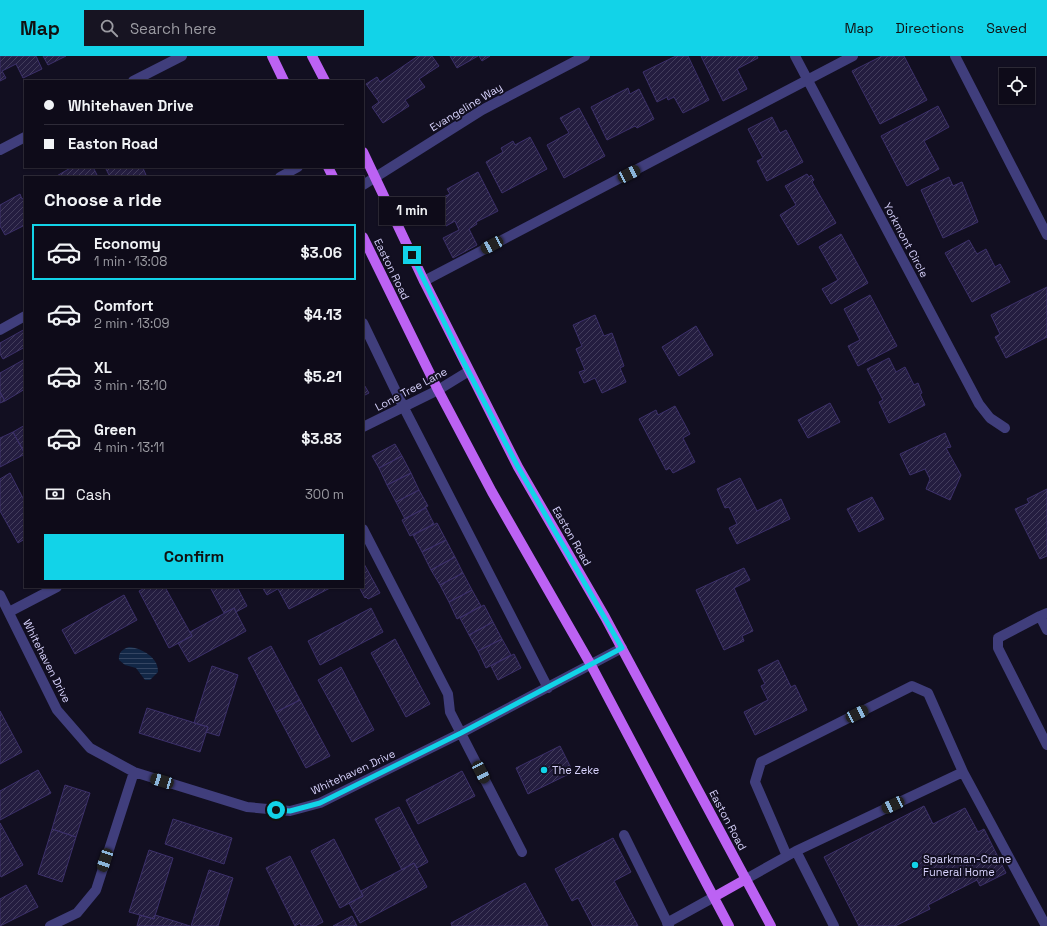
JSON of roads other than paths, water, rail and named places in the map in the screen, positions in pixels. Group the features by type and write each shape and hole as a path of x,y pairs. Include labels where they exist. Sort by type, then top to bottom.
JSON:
{"main road":[{"path":"272,56 284,80"},
{"path":"312,56 324,80"},
{"name":"Easton Road","path":"364,154 424,281 518,467 622,648 771,926"},
{"name":"Easton Road","path":"364,239 438,390 492,492 591,665 729,926"},
{"path":"714,897 746,879"}],"street":[{"path":"135,80 182,56"},
{"name":"Evangeline Way","path":"364,184 482,110 585,56"},
{"name":"Yorkmont Circle","path":"795,56 979,404 990,418 1005,428"},
{"path":"424,281 808,81 853,56"},
{"path":"954,56 1047,235"},
{"path":"0,150 24,138"},
{"path":"283,176 294,172"},
{"path":"0,330 24,317"},
{"path":"364,325 403,406 548,688"},
{"name":"Lone Tree Lane","path":"364,427 403,406 438,390 469,371"},
{"path":"364,532 448,694 450,712 522,852"},
{"path":"9,612 55,588"},
{"name":"Whitehaven Drive","path":"0,595 57,710 90,748 134,772 247,807 290,811 320,803 461,733 622,648"},
{"path":"1047,630 1044,615 998,638 998,648 1047,745"},
{"path":"834,926 791,854 755,782 761,762 912,686 928,693 962,772 1046,926"},
{"path":"50,926 77,913 96,890 134,772"},
{"path":"746,879 791,854 962,772"},
{"path":"624,835 668,924 714,897"}],"water":[{"path":"129,647 139,649 153,658 156,662 158,672 150,680 145,680 136,668 125,665 119,660 121,651"}],"place":[{"name":"The Zeke","path":"544,770"},
{"name":"Sparkman-Crane Funeral Home","path":"915,865"}]}
